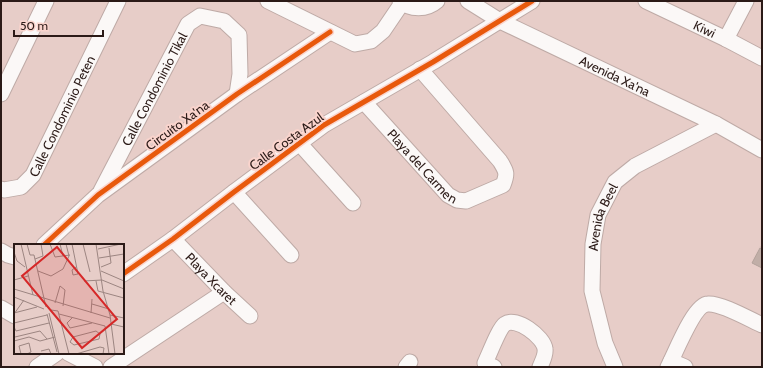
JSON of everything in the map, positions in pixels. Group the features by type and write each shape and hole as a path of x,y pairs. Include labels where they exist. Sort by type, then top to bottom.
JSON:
{"street":[{"path":"1,94 46,1"},
{"name":"Calle Condominio Peten","path":"1,189 4,190 21,187 33,175 118,1"},
{"path":"268,1 356,44 370,41 383,31 401,2 412,7 423,8 437,1"},
{"name":"Avenida Xa'na","path":"468,1 500,21 716,124 762,150"},
{"name":"Calle Costa Azul","path":"124,273 173,239 324,125 532,1"},
{"name":"Kiwi","path":"646,1 762,58"},
{"path":"726,39 746,1"},
{"name":"Calle Condominio Tikal","path":"98,195 188,24 200,16 224,21 239,35 240,74 237,94"},
{"name":"Circuito Xa'na","path":"45,244 98,195 237,94 330,32"},
{"name":"Playa del Carmen","path":"364,102 448,195 456,200 466,201 503,185 507,172 500,161 420,69"},
{"name":"Avenida Beel","path":"615,367 605,344 592,291 593,244 598,214 615,182 635,166 716,124"},
{"path":"300,144 353,203"},
{"path":"234,192 291,255"},
{"name":"Playa Xcaret","path":"173,239 224,292 250,316"},
{"path":"1,251 14,257"},
{"path":"111,367 224,292"},
{"path":"678,366 692,318 701,306 706,304 716,304 762,325"},
{"path":"1,308 14,315"},
{"path":"489,365 501,329 505,323 511,322 519,324 532,331 539,337 545,349 545,354 540,367"},
{"path":"37,367 56,354"},
{"path":"70,354 95,367"}],"building":[{"path":"760,248 762,250 762,268 752,263"}],"cycle path":[{"path":"124,273 173,239 324,125 433,62 532,1"},
{"path":"45,244 98,195 237,94 330,32"}]}
